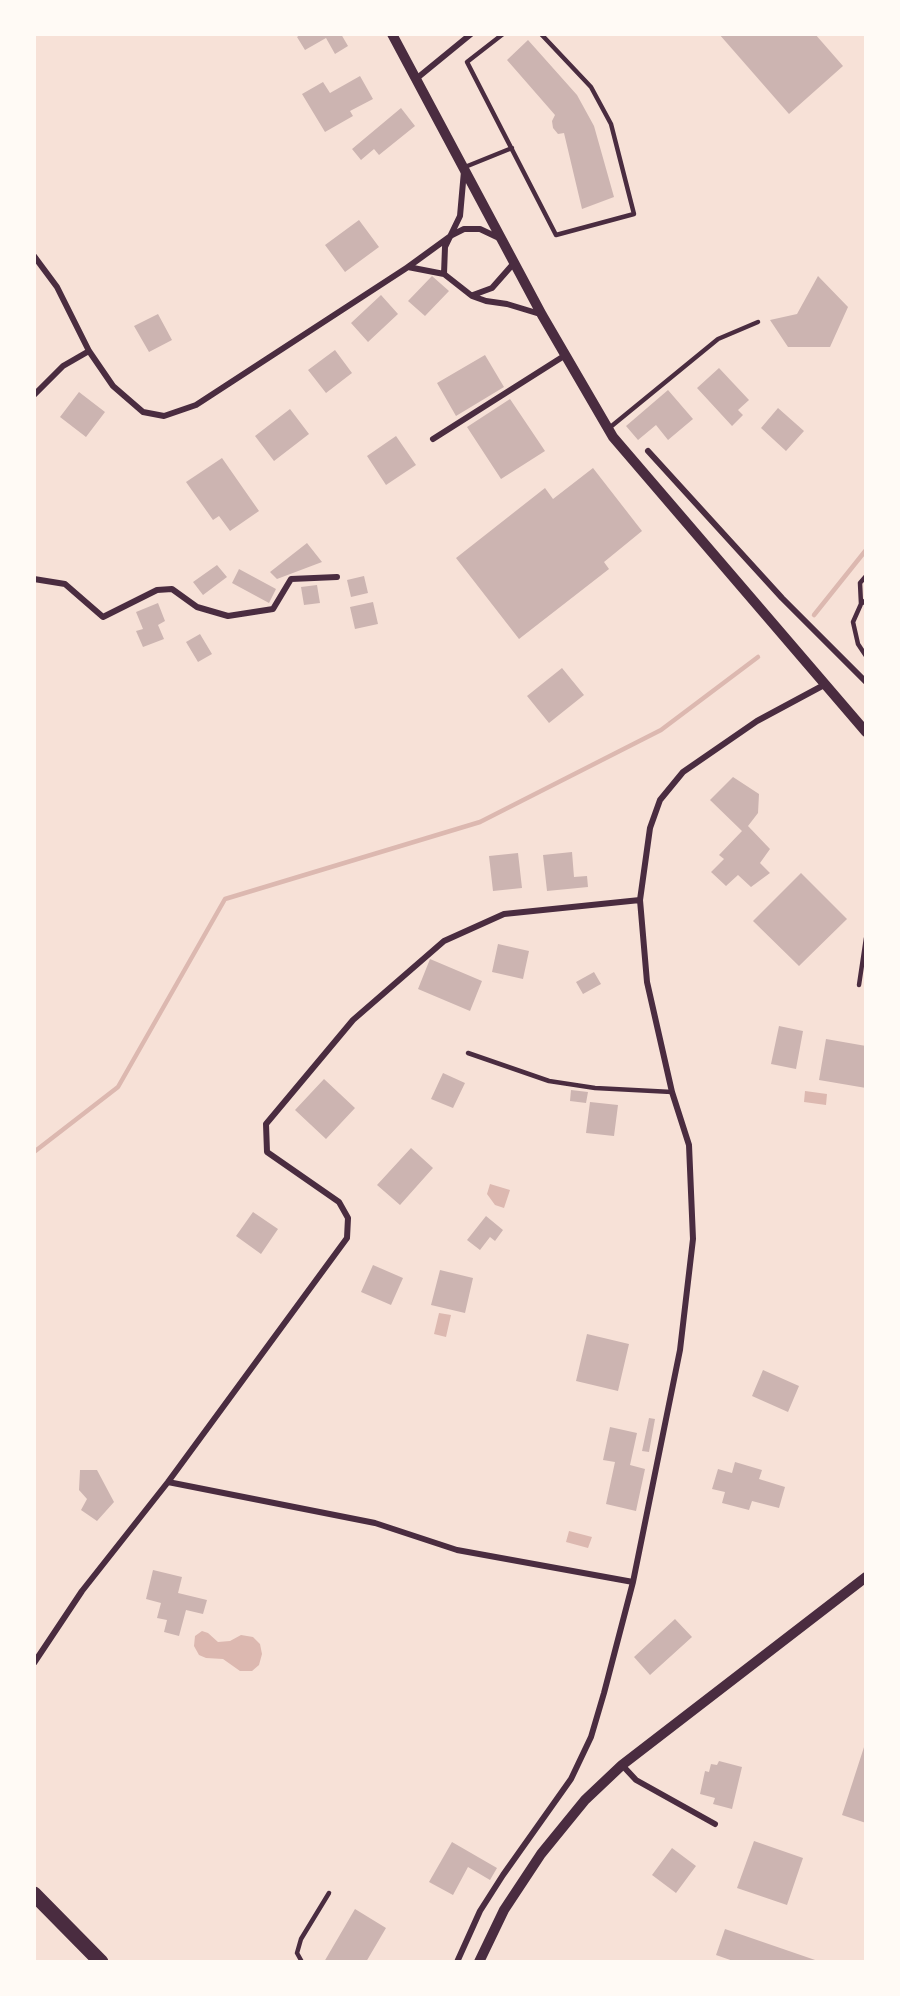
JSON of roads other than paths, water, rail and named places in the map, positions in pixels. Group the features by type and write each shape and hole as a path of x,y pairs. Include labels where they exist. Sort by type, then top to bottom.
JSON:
{"main road":[{"path":"34,1894 101,1962"}],"street":[{"path":"392,34 564,356 608,429 627,455 865,732"},
{"path":"416,79 471,34"},
{"path":"444,274 445,247 460,216 464,168"},
{"path":"34,256 57,287 89,351 113,386 137,408 152,415 176,413 196,405 408,267 452,235 464,229 480,229 501,239"},
{"path":"472,296 492,288 514,263"},
{"path":"408,267 444,274 472,296 542,315"},
{"path":"34,395 63,366 89,351"},
{"path":"434,439 564,356"},
{"path":"648,451 782,598 866,682"},
{"path":"34,579 65,584 103,617 157,590 172,589 197,607 228,616 273,609 291,579 337,577"},
{"path":"457,1962 480,1911 571,1779 591,1737 633,1582 680,1350 693,1239 689,1145 672,1092 647,982 640,900 650,828 660,800 683,772 758,721 824,685"},
{"path":"34,1663 82,1591 168,1482 347,1238 348,1218 339,1202 267,1152 266,1124 353,1020 444,941 504,914 640,900"},
{"path":"168,1482 375,1523 457,1550 633,1582"},
{"path":"480,1959 504,1910 541,1854 585,1800 622,1765 866,1576"},
{"path":"622,1765 636,1780 715,1824"}],"lane":[{"path":"503,34 467,63 556,235 634,214 611,124 591,87 541,34"},
{"path":"464,168 512,147"},
{"path":"608,429 718,339 759,322"},
{"path":"866,576 860,583 863,602 853,622 858,644 866,657"},
{"path":"859,985 866,938"},
{"path":"468,1053 549,1081 595,1088 672,1092"},
{"path":"302,1962 297,1953 301,1939 329,1893"}],"waterway":[{"path":"814,615 866,550"},
{"path":"34,1152 118,1087 225,899 480,822 661,730 758,657"}]}
